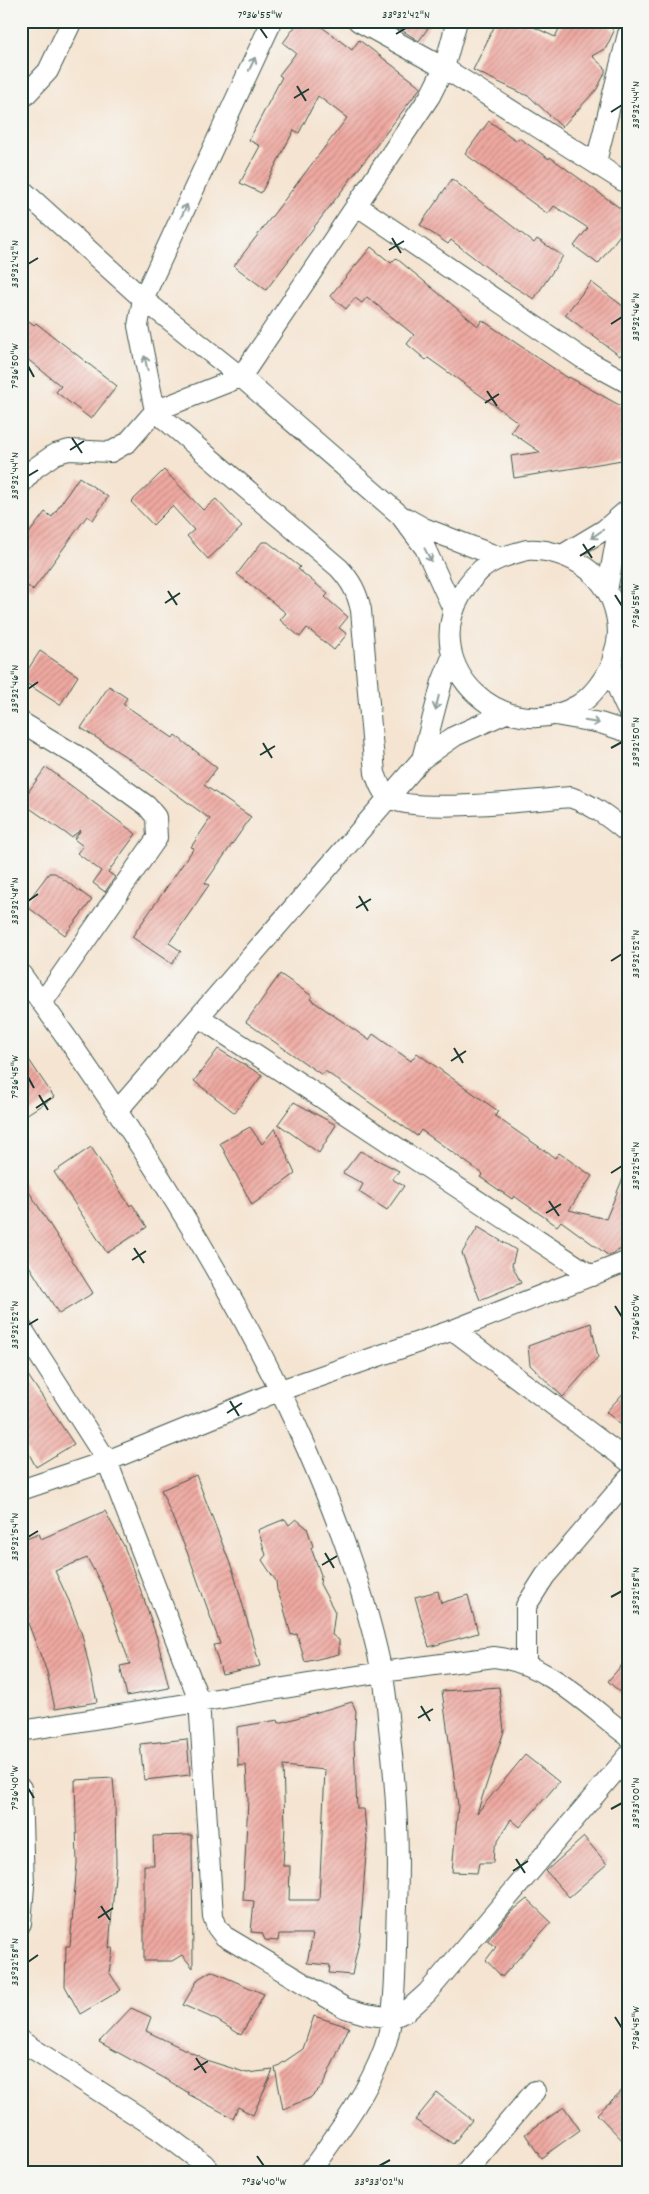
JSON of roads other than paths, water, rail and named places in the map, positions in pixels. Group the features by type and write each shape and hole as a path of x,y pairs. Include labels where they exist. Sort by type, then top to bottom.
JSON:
{"street":[{"path":"21,100 48,71 72,21"},
{"path":"272,21 143,299 138,326 155,411 351,581 357,592 361,610 375,773 379,784 388,797 406,805 430,806 570,798 586,802 603,812 628,833"},
{"path":"358,21 444,68 596,162 628,184"},
{"path":"21,484 35,468 55,454 69,450 111,452 128,442 155,411 241,376 430,96 444,68 457,21"},
{"path":"596,162 628,34"},
{"path":"21,189 143,299 241,376 400,515 425,548 453,609"},
{"path":"356,205 582,358 628,383"},
{"path":"564,554 604,530 628,510"},
{"path":"607,591 616,541 628,510"},
{"path":"400,515 424,528 499,557"},
{"path":"531,549 564,554 589,569 607,591 616,615 618,641 612,665 598,688 578,705 555,715 530,718 506,713 482,701 464,681 452,657 449,633 453,609 470,578 499,557 531,549"},
{"path":"422,759 442,682 452,657"},
{"path":"612,665 628,711"},
{"path":"118,1110 422,759 454,736 506,713"},
{"path":"555,715 600,723 628,732"},
{"path":"21,722 84,760 148,806 156,816 158,827 157,838 42,1003"},
{"path":"21,974 118,1110 215,1268 281,1390 326,1493 365,1599 382,1672 397,1794 398,1884 392,2018 385,2048 350,2117 309,2173"},
{"path":"199,1018 592,1276"},
{"path":"21,1490 107,1461 281,1390 453,1330 628,1261"},
{"path":"21,1327 107,1461 199,1700 213,1916 217,1927 224,1936 241,1948 345,2008 392,2018 407,2011 427,1993 628,1756"},
{"path":"453,1330 628,1461"},
{"path":"526,1664 526,1606 545,1576 628,1479"},
{"path":"21,1731 199,1700 494,1657 510,1658 543,1671 628,1736"},
{"path":"21,1788 24,1886 21,1923"},
{"path":"21,2041 158,2128 204,2164 212,2173"},
{"path":"465,2173 535,2091"}]}
